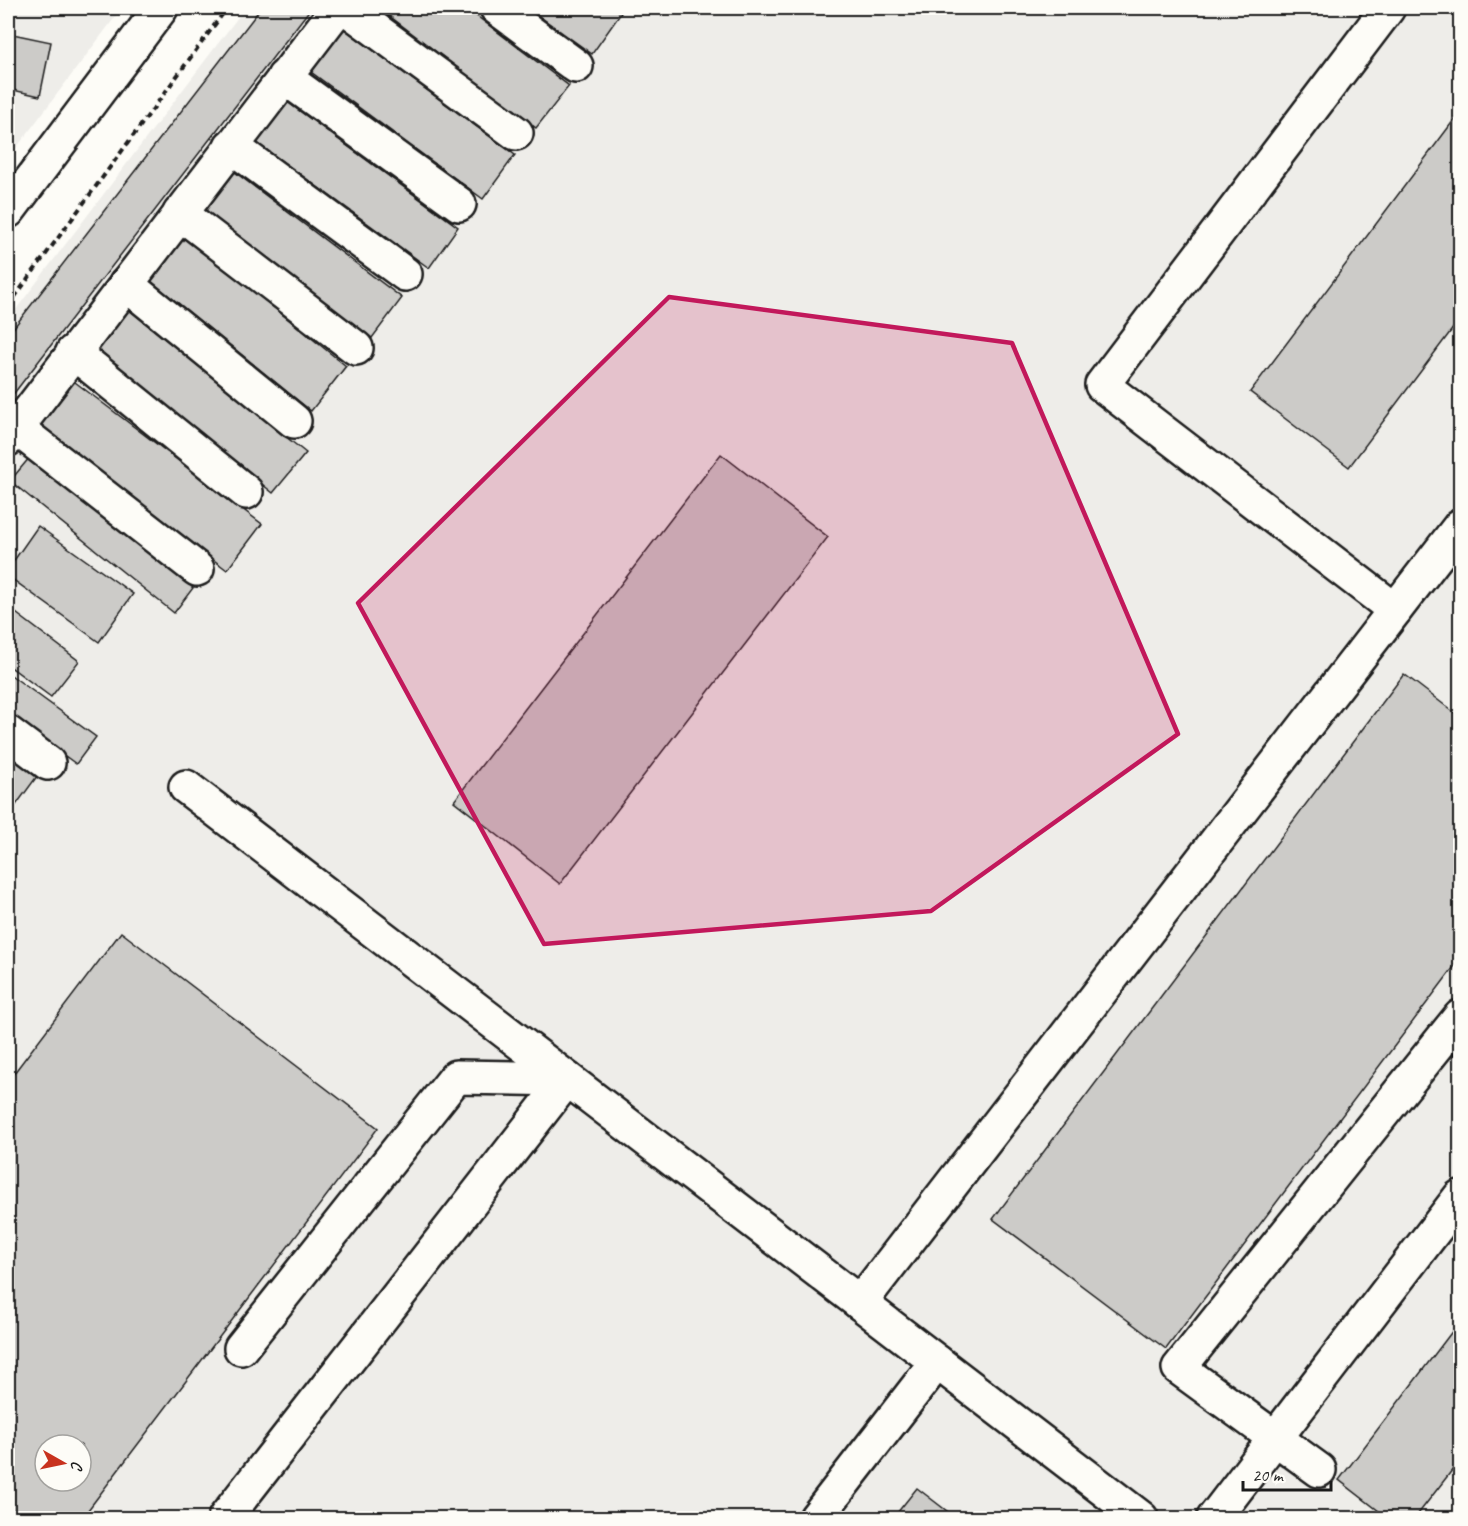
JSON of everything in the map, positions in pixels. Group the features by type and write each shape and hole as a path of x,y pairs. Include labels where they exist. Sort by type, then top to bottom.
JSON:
{"street":[{"path":"8,211 160,8"},
{"path":"197,569 11,433 338,8"},
{"path":"346,8 516,132"},
{"path":"497,8 576,66"},
{"path":"1388,8 1102,385 1395,610"},
{"path":"284,77 459,204"},
{"path":"231,146 405,274"},
{"path":"180,213 356,348"},
{"path":"126,284 294,422"},
{"path":"73,352 246,492"},
{"path":"860,1303 1461,526"},
{"path":"8,733 48,763"},
{"path":"186,787 1141,1518"},
{"path":"1319,1470 1179,1368 1461,1017"},
{"path":"240,1348 456,1077 567,1079"},
{"path":"225,1518 567,1079"},
{"path":"1214,1518 1461,1197"},
{"path":"816,1518 936,1362"}],"path":[{"path":"8,306 227,8"}],"highlighted area":[{"path":"669,297 1012,343 1178,734 931,911 544,944 358,603"}],"shaded area":[{"path":"8,8 122,8 8,159"},
{"path":"245,8 1460,8 1460,1518 8,1518 8,320"}],"building":[{"path":"261,8 311,8 8,401 8,335"},
{"path":"379,8 466,8 569,86 536,128"},
{"path":"528,8 613,8 621,13 592,54"},
{"path":"343,28 515,155 483,199 311,72"},
{"path":"8,33 51,42 40,96 8,89"},
{"path":"286,101 458,227 429,268 256,142"},
{"path":"1460,112 1460,319 1349,467 1250,392"},
{"path":"232,170 402,298 372,338 202,210"},
{"path":"183,234 346,366 311,411 147,278"},
{"path":"128,309 306,453 273,493 95,349"},
{"path":"71,379 262,524 227,570 36,425"},
{"path":"721,454 828,537 560,884 454,801"},
{"path":"30,457 193,588 174,613 10,481"},
{"path":"38,526 133,594 99,642 8,576 8,569"},
{"path":"8,607 79,661 51,697 8,665"},
{"path":"8,673 96,737 76,764 8,714"},
{"path":"1404,674 1460,717 1460,959 1166,1349 993,1219"},
{"path":"8,751 38,775 8,816"},
{"path":"121,932 378,1128 82,1518 8,1518 8,1081"},
{"path":"1460,1321 1460,1460 1415,1518 1388,1518 1339,1480"},
{"path":"917,1488 956,1518 893,1518"}]}
